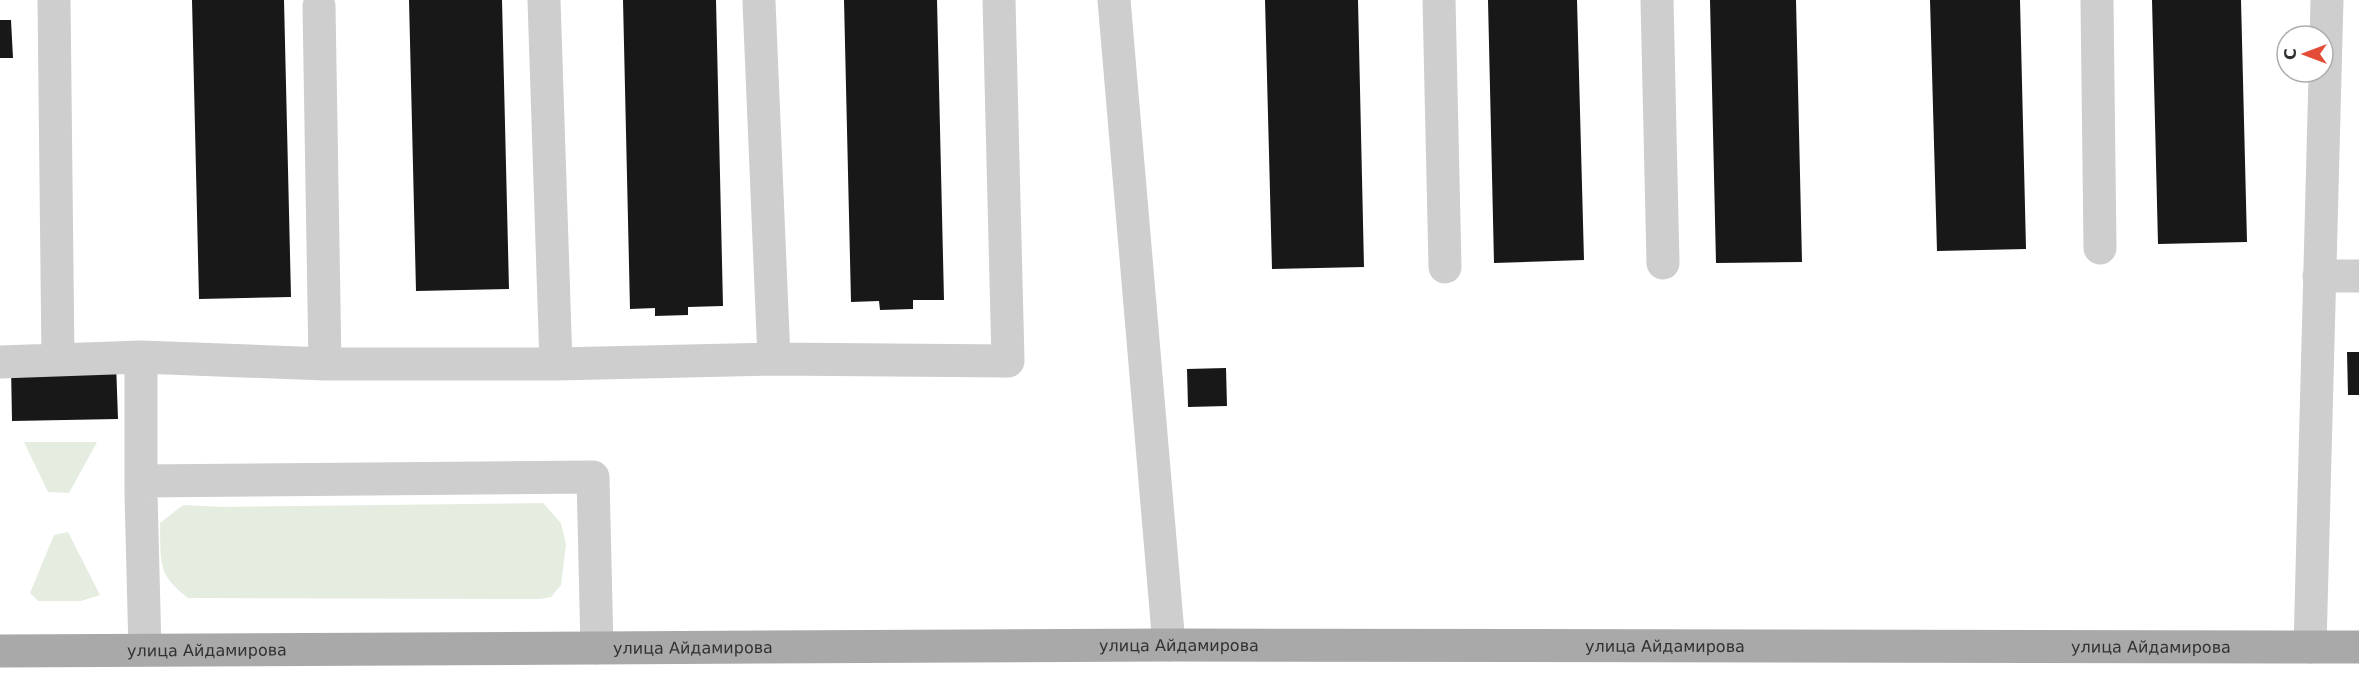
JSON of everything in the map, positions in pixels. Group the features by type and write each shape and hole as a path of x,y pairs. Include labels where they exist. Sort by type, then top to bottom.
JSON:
{"main road":[{"name":"улица Айдамирова","path":"0,651 1169,645 2359,647"}],"street":[{"path":"54,0 58,360"},
{"path":"544,0 556,364"},
{"path":"0,362 141,357 325,364 556,364 774,359 1008,361 999,0"},
{"path":"1114,0 1169,645"},
{"path":"1439,0 1444,267"},
{"path":"1657,0 1663,263"},
{"path":"2097,0 2100,248"},
{"path":"2310,647 2327,0"},
{"path":"759,2 774,359"},
{"path":"319,6 325,364"},
{"path":"2319,276 2359,276"},
{"path":"141,357 141,481 146,650"},
{"path":"141,481 593,477 597,648"}],"shaded area":[{"path":"24,442 97,442 69,493 48,492"},
{"path":"543,503 561,523 566,544 561,585 551,597 540,599 188,598 170,581 162,565 160,523 183,505 224,507"},
{"path":"68,532 100,595 81,601 38,601 30,593 54,535"}],"building":[{"path":"192,0 284,0 291,297 199,299"},
{"path":"409,0 502,0 509,289 416,291"},
{"path":"623,0 716,0 723,306 688,307 688,315 655,316 655,308 630,309"},
{"path":"844,0 937,0 944,300 913,300 913,309 880,310 879,301 851,302"},
{"path":"1265,0 1358,0 1364,267 1272,269"},
{"path":"1488,0 1577,0 1584,260 1494,263"},
{"path":"1710,0 1796,0 1802,262 1716,263"},
{"path":"1930,0 2020,0 2026,249 1937,251"},
{"path":"2152,0 2241,0 2247,242 2158,244"},
{"path":"0,20 11,20 13,58 0,58"},
{"path":"2347,352 2359,352 2359,395 2348,395"},
{"path":"116,363 118,419 12,421 11,366"},
{"path":"1226,368 1227,406 1188,407 1187,369"}]}
